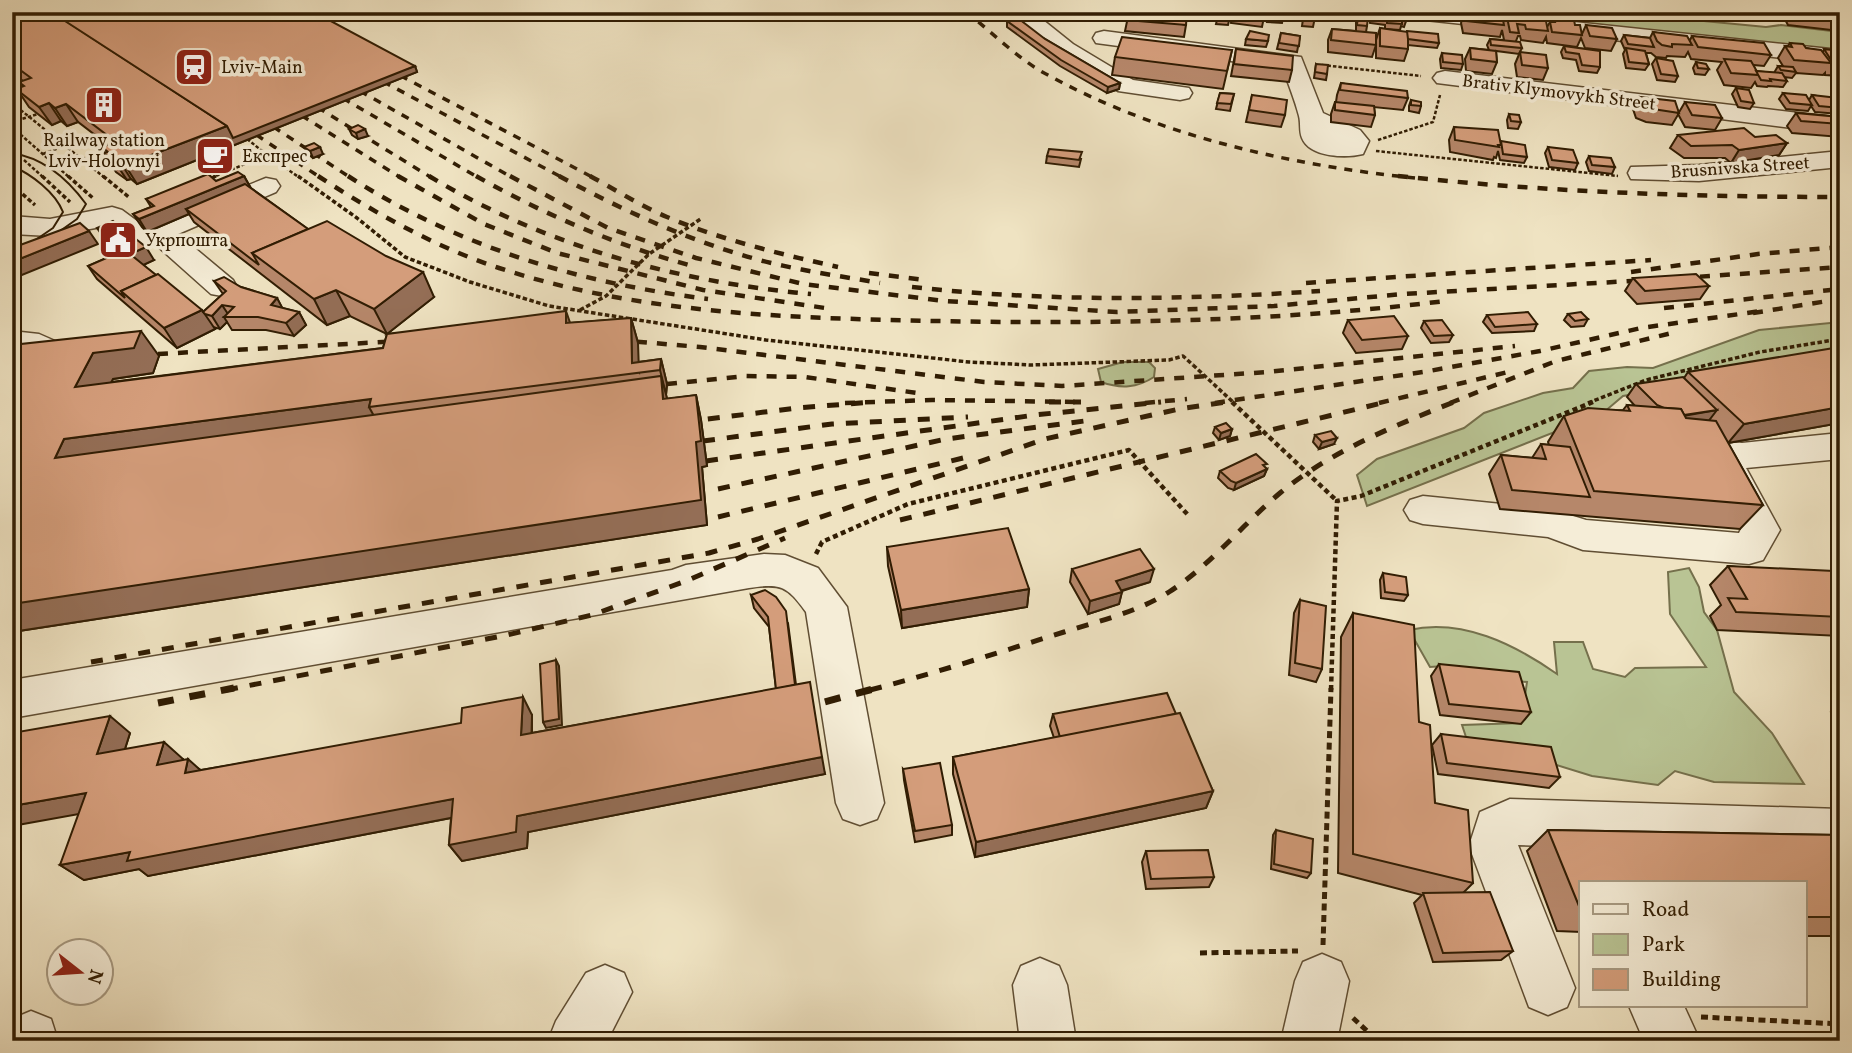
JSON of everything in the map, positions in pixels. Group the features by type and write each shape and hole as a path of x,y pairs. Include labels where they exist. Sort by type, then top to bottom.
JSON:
{"street":[{"path":"1096,68 1110,12"},
{"path":"1416,12 1840,57"},
{"path":"1023,15 1065,49 1127,86 1180,93"},
{"path":"1104,38 1293,62 1312,117 1314,137 1325,146 1354,148"},
{"name":"Brativ Klymovykh Street","path":"1445,78 1840,126"},
{"name":"Brusnivska Street","path":"1641,173 1699,173 1840,159"},
{"path":"16,229 70,226 112,216 142,239 266,186"},
{"path":"12,200 33,223 16,229"},
{"path":"158,232 222,286"},
{"path":"12,341 28,341 60,356 113,354"},
{"path":"1423,510 1551,523 1583,535 1749,548 1761,530 1714,441 1687,436"},
{"path":"1719,454 1742,456 1840,446"},
{"path":"12,699 743,574 686,581 764,570 785,571 804,579 826,607 860,803"},
{"path":"1548,988 1493,846 1497,828 1510,822 1840,832"},
{"path":"1040,985 1048,1041"},
{"path":"576,1041 605,992"}],"path":[{"path":"60,12 70,20"},
{"path":"1293,62 1445,78 1433,122 1354,148"},
{"path":"12,103 139,205"},
{"path":"38,114 12,125 112,216"},
{"path":"36,123 44,120"},
{"path":"251,135 244,138 358,218 405,257 471,282 549,306 766,340 969,362 1031,365 1168,360 1183,356 1337,501 1326,997"},
{"path":"43,153 65,145"},
{"path":"82,159 112,148"},
{"path":"1354,148 1620,176 1641,173"},
{"path":"91,167 121,155"},
{"path":"198,183 267,155"},
{"path":"24,160 74,205"},
{"path":"579,310 606,296 649,254 702,218"},
{"path":"1337,501 1361,496 1646,380 1760,352 1840,339"},
{"path":"804,579 822,542 908,503 1129,450 1188,515"},
{"path":"1200,953 1326,997 1378,1041"},
{"path":"1672,1021 1840,1024"}],"green space":[{"path":"1448,12 1610,12 1766,27 1781,25 1840,32 1840,51"},
{"path":"1840,322 1840,359 1623,396 1603,413 1367,506 1357,475 1377,459 1464,428 1484,413 1543,393 1573,388 1589,371 1627,367 1653,368 1759,330"},
{"path":"1123,362 1149,362 1155,368 1154,377 1129,386 1101,382 1098,369"},
{"path":"1689,568 1699,587 1704,612 1717,630 1734,692 1772,733 1804,784 1714,782 1675,771 1658,785 1592,776 1466,737 1462,725 1521,723 1527,682 1479,677 1444,666 1430,667 1409,630 1448,628 1487,636 1523,653 1557,674 1554,642 1583,642 1593,669 1625,677 1635,668 1706,667 1670,614 1668,572"}],"building":[{"name":"Railway station Lviv-Holovnyi","path":"39,12 52,12 227,126 125,165 119,160 115,162 104,153 108,152 102,147 116,142 66,104 55,108 49,103 39,107 16,89 24,86 19,82 31,78 12,64 12,21"},
{"path":"82,12 314,12 415,66 233,138 227,126 62,19"},
{"path":"1129,12 1187,13 1186,25 1127,20"},
{"path":"1219,12 1231,12 1229,19 1218,18"},
{"path":"1239,12 1265,12 1264,15"},
{"path":"1269,12 1284,12 1283,18 1269,16"},
{"path":"1305,12 1316,12 1315,21 1303,20"},
{"path":"1372,12 1406,13 1406,21 1402,20 1402,24 1387,23 1387,19 1372,17"},
{"path":"1466,12 1502,15 1504,25 1467,21"},
{"path":"1506,12 1533,14 1534,19 1546,21 1548,31 1526,29 1525,25 1517,24 1519,33 1510,32"},
{"path":"1358,16 1368,17 1367,26 1357,25"},
{"path":"1554,18 1574,20 1575,25 1580,25 1582,35 1552,32 1550,22 1555,22"},
{"path":"1019,19 1045,39 1120,83 1108,87 1061,60 1007,21"},
{"path":"1586,25 1612,28 1617,39 1590,36"},
{"path":"1380,28 1408,32 1408,49 1380,46"},
{"path":"1332,29 1376,33 1376,45 1331,40"},
{"path":"1250,31 1269,35 1268,41 1246,39"},
{"path":"1407,31 1438,34 1439,43 1408,39"},
{"path":"1653,32 1687,36 1692,45 1662,45"},
{"path":"1281,33 1300,36 1299,46 1279,43"},
{"path":"1624,35 1650,38 1654,47 1628,44"},
{"path":"1692,36 1764,43 1771,55 1698,47"},
{"path":"1122,37 1232,50 1227,71 1115,57"},
{"path":"1490,39 1520,42 1522,48 1491,45"},
{"path":"1790,43 1821,50 1831,63 1794,60 1785,46 1792,47"},
{"path":"1564,46 1600,51 1600,67 1582,65 1579,54 1566,52"},
{"path":"1470,48 1496,51 1497,62 1471,59"},
{"path":"1626,48 1645,51 1649,64 1629,62"},
{"path":"1236,49 1293,56 1292,70 1234,64"},
{"path":"1824,49 1840,51 1840,63 1833,63"},
{"path":"1520,52 1546,55 1548,68 1522,65"},
{"path":"1442,53 1462,55 1463,64 1443,62"},
{"path":"1656,58 1673,61 1678,76 1661,74"},
{"path":"1724,59 1751,61 1759,75 1731,73"},
{"path":"1696,62 1706,64 1709,69 1698,68"},
{"path":"1316,64 1328,65 1327,74 1315,72"},
{"path":"1778,66 1793,67 1796,72 1781,70"},
{"path":"1756,71 1782,73 1787,81 1761,80"},
{"path":"1341,83 1407,91 1408,98 1340,90"},
{"path":"1736,88 1749,90 1754,103 1741,101"},
{"path":"1220,93 1234,94 1231,104 1217,103"},
{"path":"1783,93 1806,95 1812,105 1790,103"},
{"path":"1252,95 1287,100 1285,115 1249,110"},
{"path":"1812,95 1838,98 1840,108 1819,106"},
{"path":"1640,97 1675,101 1679,113 1643,106"},
{"path":"1411,100 1421,102 1421,106 1411,105"},
{"path":"1335,102 1374,106 1375,115 1335,110"},
{"path":"1685,102 1715,105 1722,118 1692,115"},
{"path":"1796,113 1840,117 1840,124 1801,121"},
{"path":"1509,114 1519,115 1521,122 1511,121"},
{"path":"358,125 365,129 356,133 349,129"},
{"path":"1454,127 1498,130 1501,145 1498,145 1499,147 1455,140"},
{"path":"1744,128 1755,137 1776,135 1787,143 1739,150 1732,145 1691,146 1678,135"},
{"path":"1501,141 1525,145 1527,157 1503,154"},
{"path":"314,143 320,147 310,151 304,147"},
{"path":"1548,147 1573,150 1578,163 1552,160"},
{"path":"1049,149 1082,152 1079,160 1047,156"},
{"path":"1589,156 1611,158 1615,167 1592,165"},
{"path":"238,172 244,176 139,219 133,214 154,206 146,199 208,174 216,181"},
{"path":"245,184 308,229 252,253 259,265 186,209"},
{"path":"113,221 146,247 130,254 156,275 121,291 125,298 88,266 125,250 97,228"},
{"path":"327,221 386,256 423,272 374,309 336,290 314,299 252,253"},
{"path":"80,223 89,231 12,262 12,248"},
{"path":"158,274 202,310 164,328 121,291"},
{"path":"1696,274 1709,286 1645,291 1633,278"},
{"path":"224,277 241,287 277,298 271,305 299,312 286,323 258,317 224,317 234,307 222,305 212,316 205,314 203,312 226,291 214,281"},
{"path":"566,311 566,323 631,318 632,363 661,359 660,370 369,407 371,399 64,439 55,458 661,376 663,399 696,395 701,441 696,442 701,500 12,604 12,345 141,331 134,348 93,353 75,387 383,348 387,334"},
{"path":"1528,312 1537,324 1495,327 1487,315"},
{"path":"1581,312 1588,319 1575,321 1568,314"},
{"path":"1394,316 1408,336 1362,340 1348,320"},
{"path":"1442,320 1453,335 1434,336 1424,321"},
{"path":"1840,347 1840,407 1744,424 1688,372"},
{"path":"1683,377 1717,410 1684,415 1681,409 1657,405 1636,384"},
{"path":"1627,405 1681,409 1686,418 1716,421 1763,505 1594,491 1564,416 1588,408 1630,411"},
{"path":"1226,423 1232,429 1221,433 1215,427"},
{"path":"1331,431 1337,438 1322,442 1315,435"},
{"path":"1541,444 1570,447 1590,497 1512,490 1501,455 1546,459"},
{"path":"1256,454 1267,464 1263,465 1267,469 1236,483 1220,471"},
{"path":"1008,528 1029,589 901,610 887,547"},
{"path":"1140,549 1154,569 1116,581 1122,592 1090,601 1072,569"},
{"path":"1728,566 1834,571 1840,579 1840,617 1736,612 1728,598 1747,599"},
{"path":"1383,573 1406,577 1408,595 1385,592"},
{"path":"765,590 776,597 786,611 795,685 776,689 768,617 751,595"},
{"path":"1300,600 1326,606 1322,669 1295,663"},
{"path":"1353,613 1414,625 1419,722 1430,725 1435,803 1468,810 1473,883 1353,854"},
{"path":"556,660 559,719 543,722 540,664"},
{"path":"1439,664 1519,672 1531,712 1449,704"},
{"path":"810,682 822,757 517,816 516,832 449,845 453,799 127,861 130,852 60,865 86,793 12,806 12,733 110,716 97,754 164,742 157,765 188,759 185,773 461,723 462,708 523,697 521,735"},
{"path":"1167,693 1176,714 1060,737 1053,714"},
{"path":"1180,713 1213,791 976,842 953,757"},
{"path":"1441,734 1551,747 1560,777 1447,763"},
{"path":"940,763 952,825 915,831 903,769"},
{"path":"1276,830 1313,839 1311,873 1274,864"},
{"path":"1548,830 1840,835 1840,917 1806,917 1806,881 1579,881 1579,906"},
{"path":"1208,850 1214,877 1151,879 1146,851"},
{"path":"1490,892 1513,951 1443,953 1423,893"},
{"path":"509,1036 511,1041 408,1041"}],"tunnel":[{"path":"37,22 69,12"}],"tram line":[{"path":"12,153 44,164 71,186 86,204 77,219 53,236"},
{"path":"12,166 42,184 63,212 53,228 12,256"}],"railway":[{"path":"966,12 1036,68 1133,115 1179,131 1272,156 1403,176"},
{"path":"386,68 594,178"},
{"path":"369,74 563,178"},
{"path":"346,83 513,178"},
{"path":"329,90 479,178"},
{"path":"304,99 432,178"},
{"path":"288,107 401,178"},
{"path":"260,118 351,178"},
{"path":"243,126 318,176"},
{"path":"318,176 406,228 475,260 552,283 606,295 715,311 880,320 1127,322 1318,313 1445,301"},
{"path":"348,176 433,223 521,258 613,283 708,299"},
{"path":"398,176 484,224 557,253 703,290 825,308"},
{"path":"429,176 473,201 519,222 613,257 711,280 811,294"},
{"path":"476,176 583,229 696,267"},
{"path":"510,176 608,228 696,258 803,284 945,301 1117,312 1274,306 1403,294 1649,280"},
{"path":"559,176 649,220 718,247 776,264 880,283"},
{"path":"590,176 648,208 709,233 838,267"},
{"path":"1398,176 1403,176"},
{"path":"1403,176 1619,192 1840,197"},
{"path":"1403,176 1415,178"},
{"path":"1631,272 1758,254 1840,247"},
{"path":"1306,283 1651,260"},
{"path":"1680,278 1840,267"},
{"path":"869,273 925,280"},
{"path":"912,287 1014,295 1116,298 1320,291"},
{"path":"1664,308 1840,289"},
{"path":"1753,313 1840,299"},
{"path":"1215,403 1429,371 1540,351 1641,328 1761,311"},
{"path":"1450,403 1556,361 1672,333"},
{"path":"617,340 700,347 984,382 1062,386 1267,372 1515,346"},
{"path":"138,355 403,341"},
{"path":"1379,403 1508,372"},
{"path":"667,384 746,376 805,377 917,393"},
{"path":"1145,403 1187,399"},
{"path":"684,422 870,402"},
{"path":"845,403 870,402"},
{"path":"870,402 1081,402 1049,402"},
{"path":"706,461 1035,415 1161,402"},
{"path":"91,662 709,553 758,539 1045,439 1179,409 1227,402"},
{"path":"900,520 1386,402"},
{"path":"870,690 1104,620 1157,599 1199,570 1266,505 1320,464 1409,420 1454,402"},
{"path":"703,441 832,424 968,417"},
{"path":"718,489 946,439 1092,420"},
{"path":"718,517 963,458"},
{"path":"226,690 507,635 592,615 686,581 785,538"},
{"path":"158,703 234,688"},
{"path":"794,710 877,688"}],"place":[{"name":"Lviv-Main","path":"194,67"},
{"name":"Railway station Lviv-Holovnyi","path":"104,105"},
{"name":"Експрес","path":"215,156"},
{"name":"Укрпошта","path":"118,240"}]}
